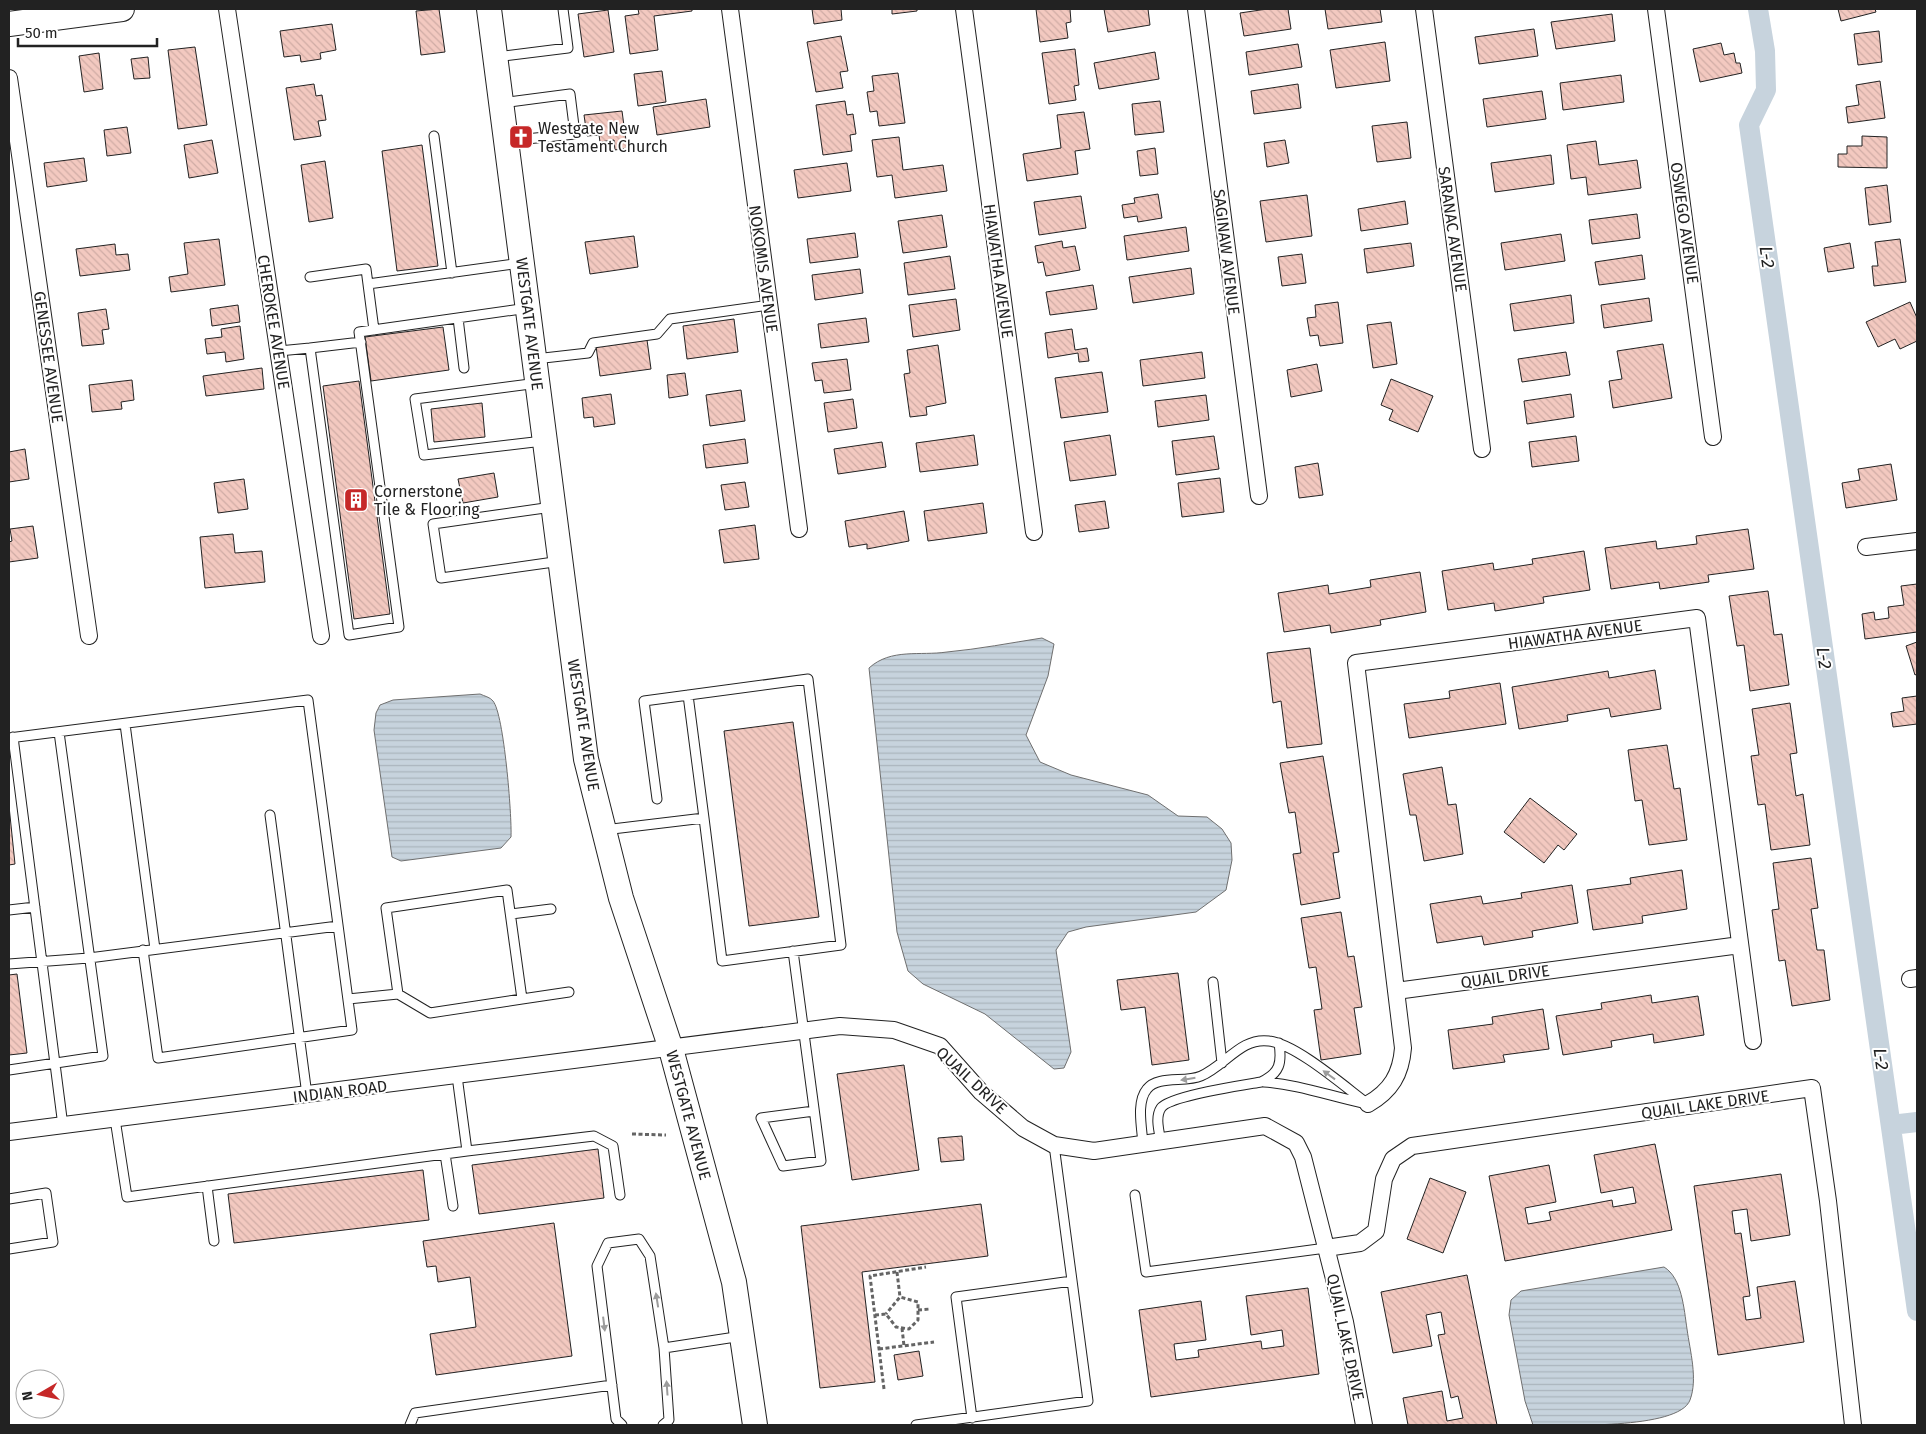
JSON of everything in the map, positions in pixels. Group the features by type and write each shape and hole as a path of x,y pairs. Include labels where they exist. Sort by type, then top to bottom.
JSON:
{"street":[{"path":"9,24 63,13 122,9"},
{"name":"CHEROKEE AVENUE","path":"227,9 321,636"},
{"name":"WESTGATE AVENUE","path":"489,9 586,758 621,898 671,1049 734,1282 755,1425"},
{"name":"NOKOMIS AVENUE","path":"730,9 799,529"},
{"name":"HIAWATHA AVENUE","path":"964,9 1034,532"},
{"name":"SAGINAW AVENUE","path":"1196,9 1259,496"},
{"name":"SARANAC AVENUE","path":"1424,9 1482,449"},
{"name":"OSWEGO AVENUE","path":"1656,9 1714,437"},
{"name":"GENESSEE AVENUE","path":"9,78 89,636"},
{"path":"1866,547 1917,541"},
{"name":"HIAWATHA AVENUE","path":"1396,991 1356,663 1697,618 1753,1041"},
{"name":"QUAIL DRIVE","path":"1396,991 1740,945"},
{"path":"1368,1104 1380,1097 1390,1087 1402,1062 1403,1048 1396,991"},
{"name":"QUAIL DRIVE","path":"671,1049 840,1026 894,1030 940,1046 981,1092 1023,1128 1054,1145 1094,1151 1265,1126"},
{"name":"INDIAN ROAD","path":"9,1132 671,1049"},
{"name":"QUAIL LAKE DRIVE","path":"1326,1248 1360,1243 1376,1231 1387,1172 1393,1159 1412,1146 1812,1088 1828,1201 1853,1425"},
{"name":"QUAIL LAKE DRIVE","path":"1265,1126 1296,1143 1303,1157 1345,1322 1364,1425"}],"lane":[{"path":"495,57 568,48 563,9"},
{"path":"501,103 570,94 574,134 506,141"},
{"path":"434,136 452,273"},
{"path":"368,284 522,263"},
{"path":"310,277 366,270 374,330"},
{"path":"535,360 588,353 593,343 657,334 670,319 769,305"},
{"path":"310,348 349,635 399,627 359,332 528,308"},
{"path":"458,318 464,368"},
{"path":"279,351 360,342"},
{"path":"538,383 415,399 424,455 545,440"},
{"path":"554,507 434,524 441,578 561,561"},
{"path":"657,799 644,701 688,695 808,679 841,945 722,961 688,695"},
{"path":"63,1126 11,738 308,700 352,1030 158,1058 143,950"},
{"path":"125,724 155,949"},
{"path":"9,1070 103,1056 59,732"},
{"path":"270,815 307,1095"},
{"path":"604,830 704,818"},
{"path":"398,994 386,908 507,890 522,999"},
{"path":"9,910 35,907"},
{"path":"510,914 550,909"},
{"path":"9,964 89,958 338,926"},
{"path":"793,951 821,1161 783,1166 761,1118 814,1112"},
{"path":"1213,982 1222,1063"},
{"path":"348,999 398,994 430,1013 569,992"},
{"path":"1143,1144 1141,1105 1142,1096 1148,1087 1162,1081 1197,1078 1210,1072 1240,1048 1256,1040 1279,1043 1299,1054 1368,1104"},
{"path":"1261,1082 1278,1072 1281,1064 1279,1043"},
{"path":"457,1076 467,1151"},
{"path":"1161,1142 1158,1121 1161,1108 1166,1103 1180,1098 1261,1082 1285,1083 1321,1094 1368,1104"},
{"path":"115,1119 126,1197 467,1151 594,1136 613,1146 620,1195"},
{"path":"916,1425 1088,1401 1054,1145"},
{"path":"445,1154 453,1206"},
{"path":"207,1186 214,1241"},
{"path":"9,1199 46,1193 53,1242 9,1249"},
{"path":"1135,1195 1146,1272 1326,1248"},
{"path":"622,1425 616,1419 597,1266 608,1243 639,1239 650,1256 664,1348 669,1420 663,1425"},
{"path":"972,1418 956,1297 1072,1281"},
{"path":"664,1348 742,1336"},
{"path":"410,1425 415,1413 612,1385"}],"path":[{"path":"632,1134 666,1135"},
{"path":"884,1389 870,1276 926,1267"},
{"path":"875,1315 886,1314 900,1297 897,1272"},
{"path":"886,1314 896,1326 902,1328 909,1329 918,1320 918,1302 900,1297"},
{"path":"918,1310 930,1309"},
{"path":"902,1328 904,1346"},
{"path":"879,1349 934,1342"}],"shaded area":[{"path":"1042,638 1054,644 1048,676 1026,735 1040,762 1071,775 1148,795 1178,816 1207,817 1222,829 1231,843 1232,860 1226,890 1196,912 1086,927 1068,932 1056,950 1071,1052 1064,1068 1054,1069 985,1014 923,984 908,971 897,932 869,668 878,662 896,655 959,651"},
{"path":"480,694 493,701 501,725 509,788 511,837 501,848 401,861 392,857 374,730 376,713 380,705 393,700"},
{"path":"1664,1267 1675,1279 1683,1303 1693,1374 1690,1400 1681,1410 1665,1417 1643,1421 1592,1425 1533,1425 1525,1401 1509,1315 1511,1300 1521,1291"}],"building":[{"path":"439,9 445,52 421,55 416,11"},
{"path":"638,9 692,9 692,11 654,16 658,50 630,54 625,16 639,14"},
{"path":"812,9 841,9 842,20 814,24"},
{"path":"892,9 917,9 917,11 892,14"},
{"path":"1036,9 1070,9 1071,22 1066,23 1068,38 1040,42"},
{"path":"1104,9 1148,9 1150,25 1108,32"},
{"path":"1267,9 1288,9 1291,29 1244,36 1240,13"},
{"path":"1325,9 1380,9 1382,22 1328,29"},
{"path":"1838,9 1875,9 1876,12 1841,21"},
{"path":"608,10 614,52 584,57 578,14"},
{"path":"1612,14 1615,41 1556,49 1551,22"},
{"path":"332,24 336,50 320,53 321,59 301,62 300,55 284,57 280,31"},
{"path":"1534,29 1538,56 1479,64 1475,37"},
{"path":"1879,31 1882,62 1858,65 1854,34"},
{"path":"841,36 848,71 840,72 843,88 816,92 807,42"},
{"path":"1385,42 1390,81 1336,88 1330,50"},
{"path":"1721,43 1724,55 1734,53 1736,63 1740,63 1742,73 1700,82 1693,49"},
{"path":"1298,44 1302,67 1249,75 1246,52"},
{"path":"195,47 207,125 178,129 168,50"},
{"path":"1075,49 1079,85 1074,86 1076,100 1049,104 1042,53"},
{"path":"1155,52 1159,79 1099,89 1094,63"},
{"path":"99,53 103,89 84,92 79,56"},
{"path":"148,57 150,78 134,79 131,59"},
{"path":"662,71 666,102 638,106 634,74"},
{"path":"898,73 905,123 879,126 877,111 870,112 867,92 874,91 872,76"},
{"path":"1621,75 1624,102 1563,110 1560,83"},
{"path":"1880,81 1885,118 1848,123 1846,107 1859,105 1856,85"},
{"path":"314,84 316,96 322,95 326,120 318,121 321,136 294,140 286,88"},
{"path":"1298,84 1301,108 1254,114 1251,91"},
{"path":"1542,91 1546,119 1487,127 1483,99"},
{"path":"706,99 710,127 657,135 653,107"},
{"path":"845,101 847,115 853,114 856,134 850,135 852,151 823,155 816,105"},
{"path":"1160,101 1164,132 1135,135 1132,104"},
{"path":"622,111 627,148 615,150 614,140 600,142 599,135 587,136 584,115"},
{"path":"1084,112 1090,149 1075,151 1078,174 1027,181 1023,154 1061,148 1057,115"},
{"path":"1407,122 1411,158 1377,162 1372,126"},
{"path":"127,127 131,153 107,156 104,130"},
{"path":"1862,136 1887,137 1887,168 1838,167 1838,154 1847,154 1847,146 1862,146"},
{"path":"899,137 903,170 943,165 947,191 895,198 892,175 877,177 872,140"},
{"path":"212,140 218,173 189,178 184,145"},
{"path":"1285,140 1289,163 1267,167 1264,143"},
{"path":"1596,141 1599,165 1637,160 1641,188 1588,195 1586,177 1571,179 1567,145"},
{"path":"422,145 438,266 397,271 382,151"},
{"path":"1155,148 1158,174 1140,176 1137,151"},
{"path":"1551,155 1554,184 1495,192 1491,163"},
{"path":"84,158 87,181 47,187 44,163"},
{"path":"325,161 333,218 309,222 301,165"},
{"path":"847,163 851,191 798,198 794,170"},
{"path":"1887,185 1891,222 1869,225 1865,188"},
{"path":"1158,194 1162,218 1138,222 1137,216 1124,218 1122,205 1135,203 1134,198"},
{"path":"1307,195 1312,236 1266,242 1260,201"},
{"path":"1081,196 1086,228 1039,235 1034,202"},
{"path":"1405,201 1408,224 1361,231 1358,209"},
{"path":"1637,214 1640,238 1592,244 1589,220"},
{"path":"942,215 947,247 903,253 898,221"},
{"path":"1186,227 1189,251 1127,260 1124,236"},
{"path":"855,233 858,257 810,263 807,239"},
{"path":"1561,234 1565,261 1505,270 1501,243"},
{"path":"634,236 638,267 590,274 585,242"},
{"path":"219,239 225,285 171,292 169,277 188,274 184,243"},
{"path":"1900,239 1906,282 1874,286 1872,266 1878,266 1875,242"},
{"path":"1062,241 1063,248 1075,246 1080,270 1046,276 1043,262 1038,263 1035,246"},
{"path":"1411,243 1414,266 1367,273 1364,249"},
{"path":"1850,243 1854,268 1828,272 1824,248"},
{"path":"115,244 116,255 128,254 130,270 80,276 76,249"},
{"path":"1302,254 1306,283 1282,286 1278,257"},
{"path":"1642,255 1645,279 1599,285 1595,262"},
{"path":"950,256 955,289 908,295 904,263"},
{"path":"1191,268 1194,294 1133,303 1129,277"},
{"path":"860,269 863,293 815,300 812,275"},
{"path":"1093,285 1097,309 1050,315 1046,292"},
{"path":"1571,295 1574,323 1514,331 1510,304"},
{"path":"1649,298 1652,321 1604,328 1601,305"},
{"path":"956,299 960,330 913,337 909,305"},
{"path":"1338,302 1343,343 1320,346 1318,335 1310,336 1307,318 1316,317 1315,305"},
{"path":"1910,302 1917,318 1917,341 1900,349 1895,339 1878,347 1866,322"},
{"path":"238,305 240,322 212,326 210,309"},
{"path":"106,309 109,329 102,330 104,344 82,346 78,313"},
{"path":"866,318 869,342 821,348 818,324"},
{"path":"734,319 738,352 687,359 683,326"},
{"path":"1391,322 1397,364 1373,368 1367,325"},
{"path":"240,326 244,359 226,362 225,352 207,354 205,339 222,337 221,329"},
{"path":"443,327 449,370 371,381 365,337"},
{"path":"1072,329 1075,350 1087,348 1089,361 1079,362 1078,353 1048,358 1045,333"},
{"path":"647,340 651,369 600,376 596,346"},
{"path":"1663,344 1672,398 1613,408 1609,381 1622,379 1617,351"},
{"path":"938,345 946,403 926,407 927,415 910,417 904,374 910,373 907,350"},
{"path":"1202,352 1205,378 1143,386 1140,360"},
{"path":"1566,352 1570,375 1522,382 1518,359"},
{"path":"847,359 851,390 824,393 822,380 815,381 812,363"},
{"path":"1317,364 1322,391 1291,397 1287,370"},
{"path":"262,368 264,389 206,396 203,376"},
{"path":"1102,372 1108,412 1061,418 1055,378"},
{"path":"685,373 688,395 669,398 667,375"},
{"path":"1391,379 1433,396 1418,432 1389,420 1393,410 1381,405"},
{"path":"132,380 134,400 121,402 122,409 92,412 89,385"},
{"name":"Cornerstone Tile & Flooring","path":"359,381 390,614 354,619 323,386"},
{"path":"741,390 745,421 710,426 706,395"},
{"path":"611,394 615,424 594,427 593,417 584,418 582,398"},
{"path":"1571,394 1574,417 1527,424 1524,401"},
{"path":"1206,395 1209,420 1158,427 1155,401"},
{"path":"853,399 857,428 828,432 824,403"},
{"path":"482,403 485,437 434,442 431,409"},
{"path":"974,435 978,465 920,472 916,443"},
{"path":"1110,435 1116,475 1070,481 1064,442"},
{"path":"1214,436 1219,469 1176,475 1172,441"},
{"path":"1576,436 1579,461 1532,467 1529,442"},
{"path":"745,439 748,463 706,468 703,445"},
{"path":"882,442 886,467 838,474 834,449"},
{"path":"25,449 29,479 9,482 9,452"},
{"path":"1318,463 1323,495 1299,498 1295,467"},
{"path":"1891,464 1897,500 1846,508 1842,483 1860,480 1858,469"},
{"path":"494,473 498,497 463,503 458,479"},
{"path":"1220,478 1224,512 1182,517 1178,483"},
{"path":"244,479 248,509 218,513 214,483"},
{"path":"745,482 749,507 725,510 721,485"},
{"path":"1105,501 1109,528 1079,532 1075,505"},
{"path":"983,503 987,533 928,541 924,511"},
{"path":"904,511 909,541 867,549 867,544 849,547 845,521"},
{"path":"755,525 759,559 724,563 719,530"},
{"path":"33,526 38,558 9,562 9,542 12,541 10,529"},
{"path":"1748,529 1754,569 1708,575 1709,582 1660,589 1659,582 1611,589 1605,548 1656,541 1657,549 1697,544 1696,536"},
{"path":"233,534 235,553 262,551 265,582 205,588 200,537"},
{"path":"1584,551 1590,590 1543,597 1544,603 1495,611 1494,603 1448,610 1442,571 1493,563 1494,570 1533,564 1532,559"},
{"path":"1420,572 1426,612 1380,620 1381,625 1331,633 1330,625 1284,632 1278,593 1328,585 1329,594 1371,587 1370,580"},
{"path":"1917,584 1917,632 1865,639 1862,614 1874,612 1875,620 1889,618 1888,607 1904,605 1901,586"},
{"path":"1768,591 1774,635 1782,634 1789,685 1750,691 1744,645 1737,646 1729,596"},
{"path":"1917,642 1917,674 1915,675 1906,646"},
{"path":"1310,648 1322,744 1287,748 1281,701 1273,703 1267,653"},
{"path":"1655,670 1661,709 1611,717 1609,708 1567,715 1568,721 1519,729 1512,687 1608,671 1609,678"},
{"path":"1500,683 1506,724 1409,738 1404,704 1450,698 1449,691"},
{"path":"1917,696 1917,724 1893,727 1891,713 1904,711 1902,698"},
{"path":"1790,703 1797,753 1790,754 1796,796 1803,794 1810,845 1771,850 1765,804 1758,805 1751,756 1759,755 1752,709"},
{"path":"793,722 819,917 749,926 724,731"},
{"path":"1667,745 1674,789 1680,788 1687,840 1649,845 1642,800 1635,801 1628,750"},
{"path":"1323,756 1339,852 1333,853 1340,898 1301,905 1293,854 1301,853 1295,812 1289,813 1280,763"},
{"path":"1442,767 1448,805 1456,804 1463,854 1424,861 1416,815 1410,815 1403,774"},
{"path":"1530,798 1577,834 1564,850 1558,845 1544,863 1504,832"},
{"path":"9,806 15,864 9,865"},
{"path":"1811,858 1818,908 1811,909 1817,950 1824,950 1830,1000 1792,1006 1785,960 1779,961 1772,910 1779,909 1773,863"},
{"path":"1682,870 1687,909 1642,916 1643,923 1593,930 1587,890 1631,884 1630,878"},
{"path":"1572,885 1578,923 1532,931 1533,937 1484,945 1482,936 1437,943 1430,904 1481,896 1483,904 1522,898 1521,893"},
{"path":"1341,912 1348,957 1354,956 1362,1007 1354,1008 1361,1054 1321,1060 1314,1010 1322,1009 1316,967 1309,968 1301,918"},
{"path":"1178,973 1189,1060 1152,1065 1145,1007 1121,1010 1117,980"},
{"path":"17,974 27,1053 9,1055 9,975"},
{"path":"1651,995 1652,1003 1698,996 1704,1035 1654,1043 1653,1034 1611,1041 1612,1047 1563,1055 1556,1016 1602,1009 1601,1003"},
{"path":"1543,1009 1549,1049 1503,1055 1505,1062 1453,1069 1448,1030 1493,1024 1492,1017"},
{"path":"904,1065 919,1170 852,1180 837,1074"},
{"path":"962,1136 964,1160 941,1162 938,1138"},
{"path":"1655,1144 1672,1230 1505,1261 1489,1176 1549,1165 1556,1202 1525,1208 1528,1224 1551,1220 1549,1212 1612,1200 1613,1207 1636,1203 1633,1187 1601,1193 1594,1155"},
{"path":"598,1149 604,1198 479,1214 472,1165"},
{"path":"423,1170 429,1220 234,1243 228,1194"},
{"path":"1781,1174 1790,1235 1751,1241 1747,1209 1732,1211 1735,1234 1741,1233 1750,1296 1743,1297 1746,1320 1761,1318 1757,1287 1795,1281 1804,1342 1718,1355 1694,1186"},
{"path":"1430,1178 1466,1192 1443,1253 1407,1239"},
{"path":"981,1204 988,1256 862,1272 875,1382 820,1388 801,1226"},
{"path":"554,1223 572,1356 436,1375 430,1334 476,1327 470,1277 438,1282 436,1266 427,1267 423,1241"},
{"path":"1467,1275 1497,1425 1408,1425 1403,1398 1442,1391 1447,1421 1463,1418 1458,1396 1451,1398 1438,1335 1445,1334 1441,1312 1426,1315 1432,1346 1393,1353 1381,1292"},
{"path":"1308,1288 1319,1374 1151,1397 1139,1310 1201,1301 1206,1340 1174,1344 1176,1360 1199,1357 1198,1350 1261,1341 1262,1349 1284,1346 1282,1330 1251,1335 1246,1296"},
{"path":"919,1351 923,1376 898,1380 894,1355"}],"waterway":[{"name":"L-2","path":"1758,9 1765,51 1766,90 1749,125 1917,1311"},
{"path":"1891,1125 1917,1122"}],"place":[{"name":"Westgate New Testament Church","path":"521,137"},
{"name":"Cornerstone Tile & Flooring","path":"356,500"}]}
